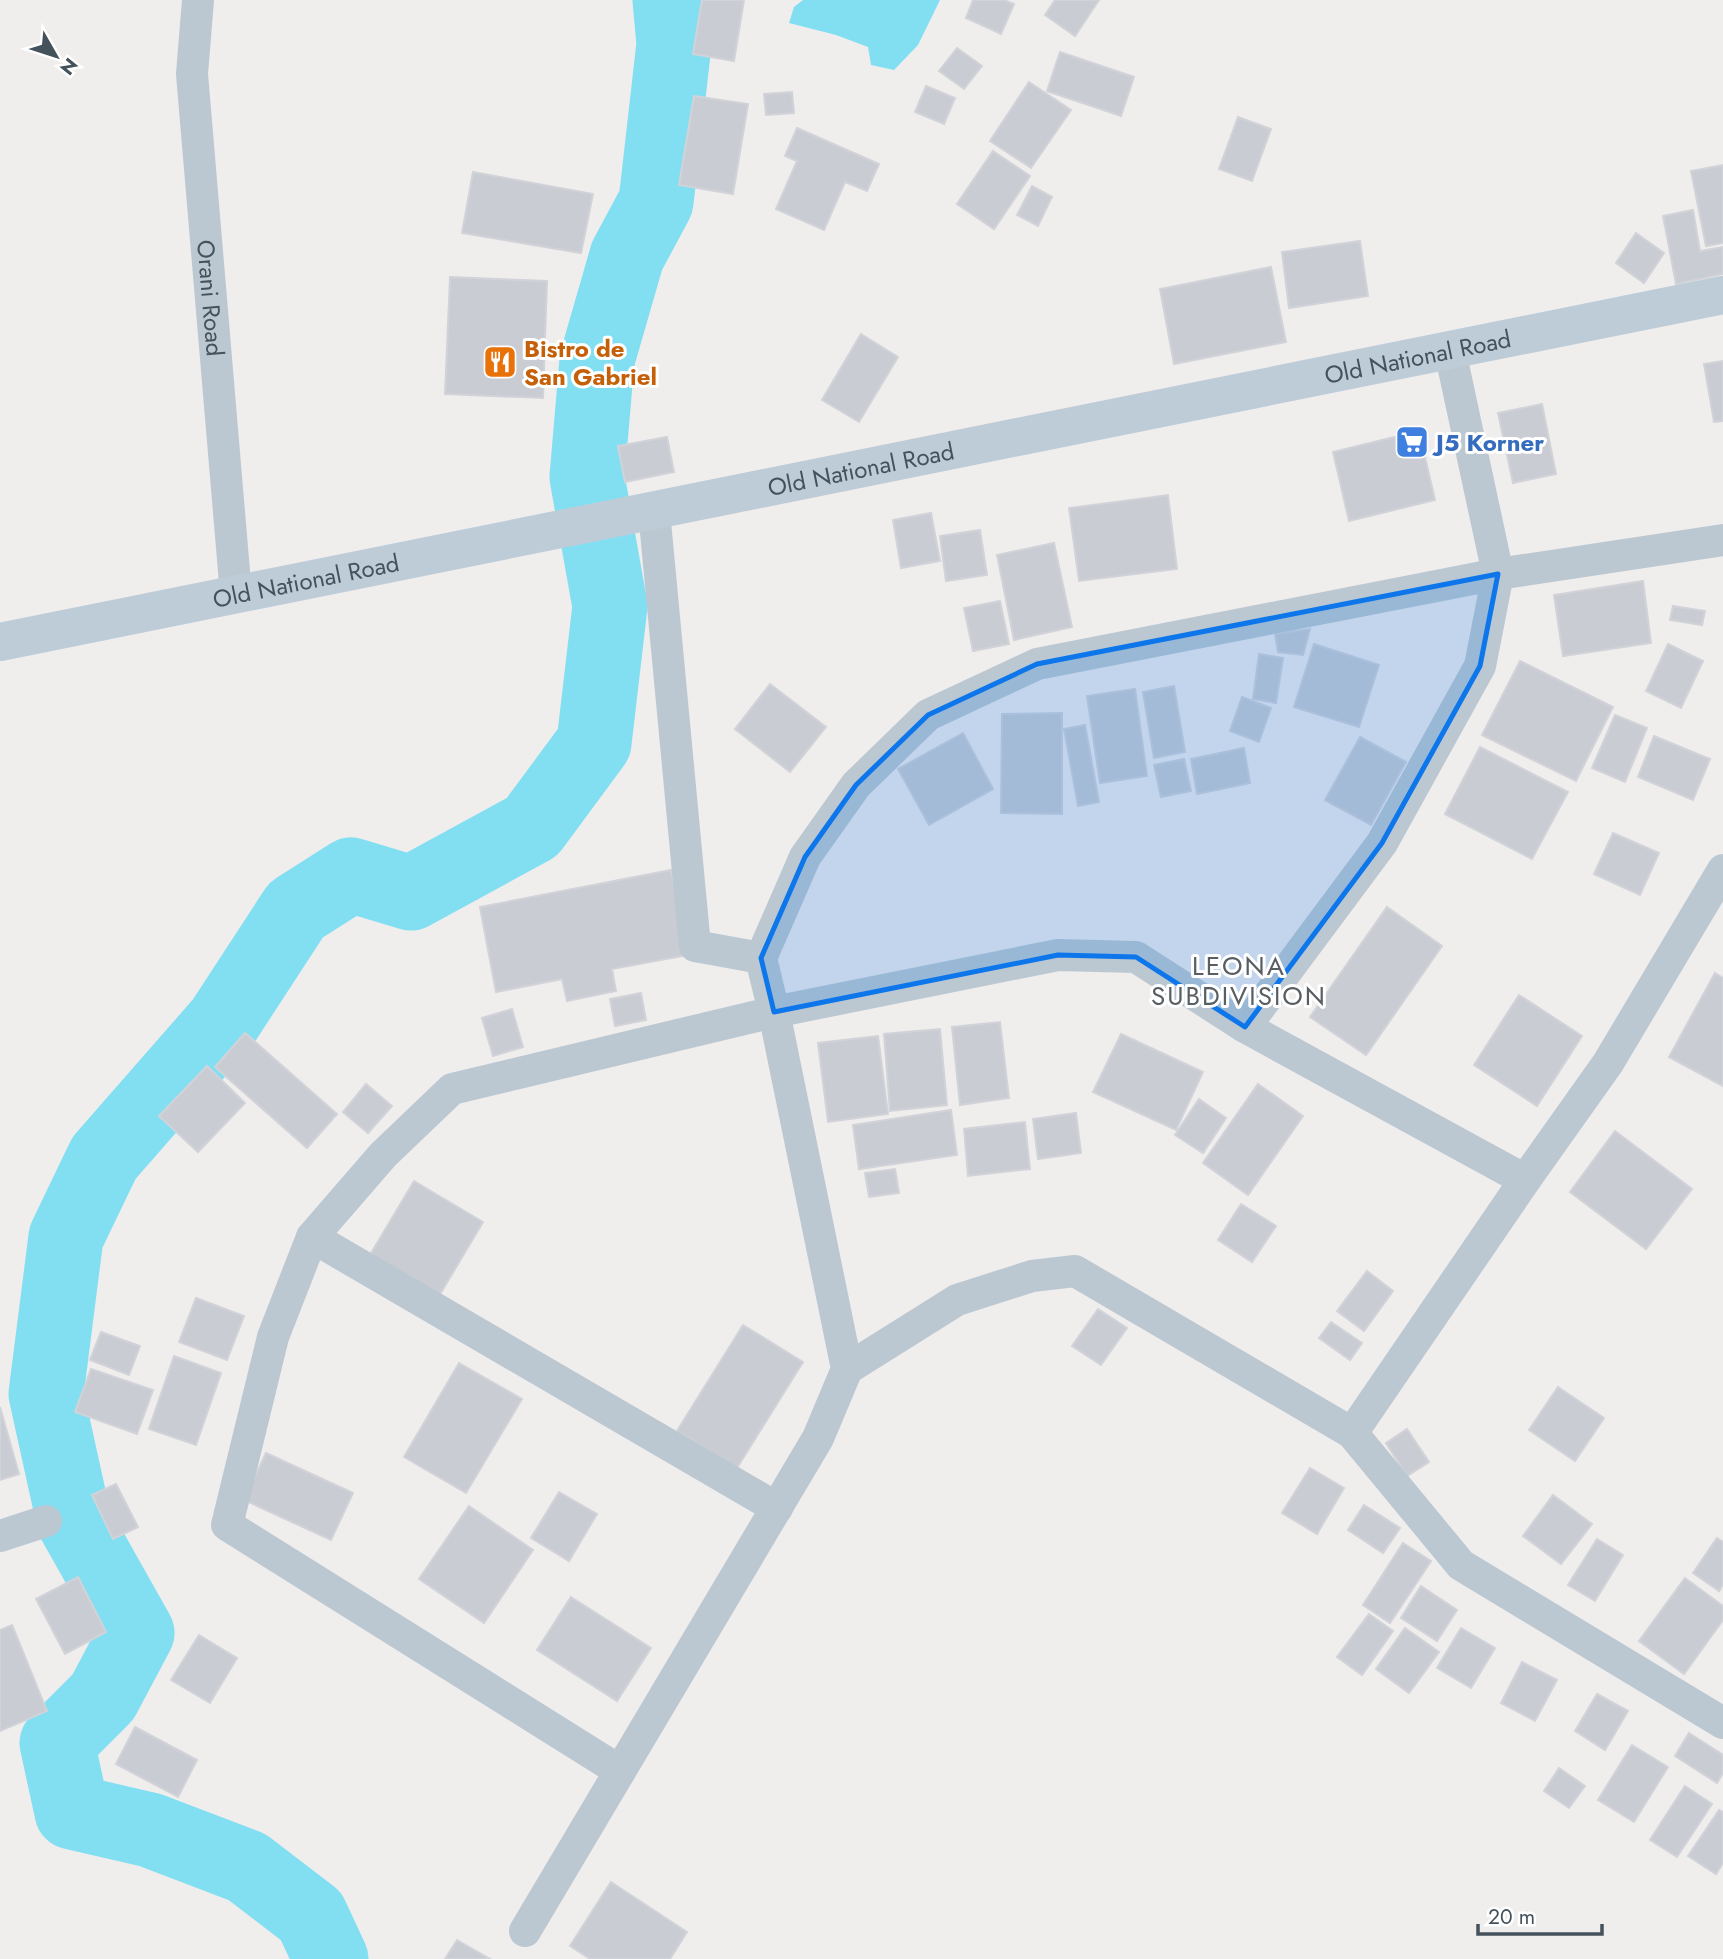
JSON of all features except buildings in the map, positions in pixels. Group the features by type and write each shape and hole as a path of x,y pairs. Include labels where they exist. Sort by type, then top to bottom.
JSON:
{"main road":[{"name":"Old National Road","path":"0,642 1723,295"}],"street":[{"name":"Orani Road","path":"198,0 192,74 236,595"},
{"path":"1245,1027 1382,843 1480,666 1498,574 1450,351"},
{"path":"647,512 695,946 761,958"},
{"path":"524,1931 818,1437 847,1369 761,958 805,857 856,785 928,715 1037,664 1498,574 1723,540"},
{"path":"1352,1433 1608,1063 1723,870"},
{"path":"620,1771 227,1525 273,1338 313,1237 383,1154 452,1089 774,1012 1058,955 1136,957 1245,1027 1525,1180"},
{"path":"313,1237 777,1508"},
{"path":"847,1369 957,1300 1032,1276 1075,1270 1352,1433 1461,1565 1723,1723"},
{"path":"0,1536 46,1521"}],"highlighted area":[{"path":"1498,574 1480,666 1382,843 1245,1027 1136,957 1058,955 774,1012 761,958 805,857 856,785 928,715 1037,664"}],"water":[{"path":"803,0 940,0 918,45 894,70 871,65 868,47 836,35 789,23 794,7"}],"waterway":[{"path":"331,1959 311,1916 247,1867 150,1830 72,1812 57,1743 103,1697 137,1633 74,1521 46,1394 66,1237 104,1158 223,1022 296,910 351,875 411,893 532,827 594,743 610,606 587,477 597,360 627,256 656,202 674,44 670,0"}],"place":[{"name":"Bistro de San Gabriel","path":"500,362"},
{"name":"J5 Korner","path":"1412,442"}],"district":[{"name":"LEONA SUBDIVISION","path":"1239,981"}]}
